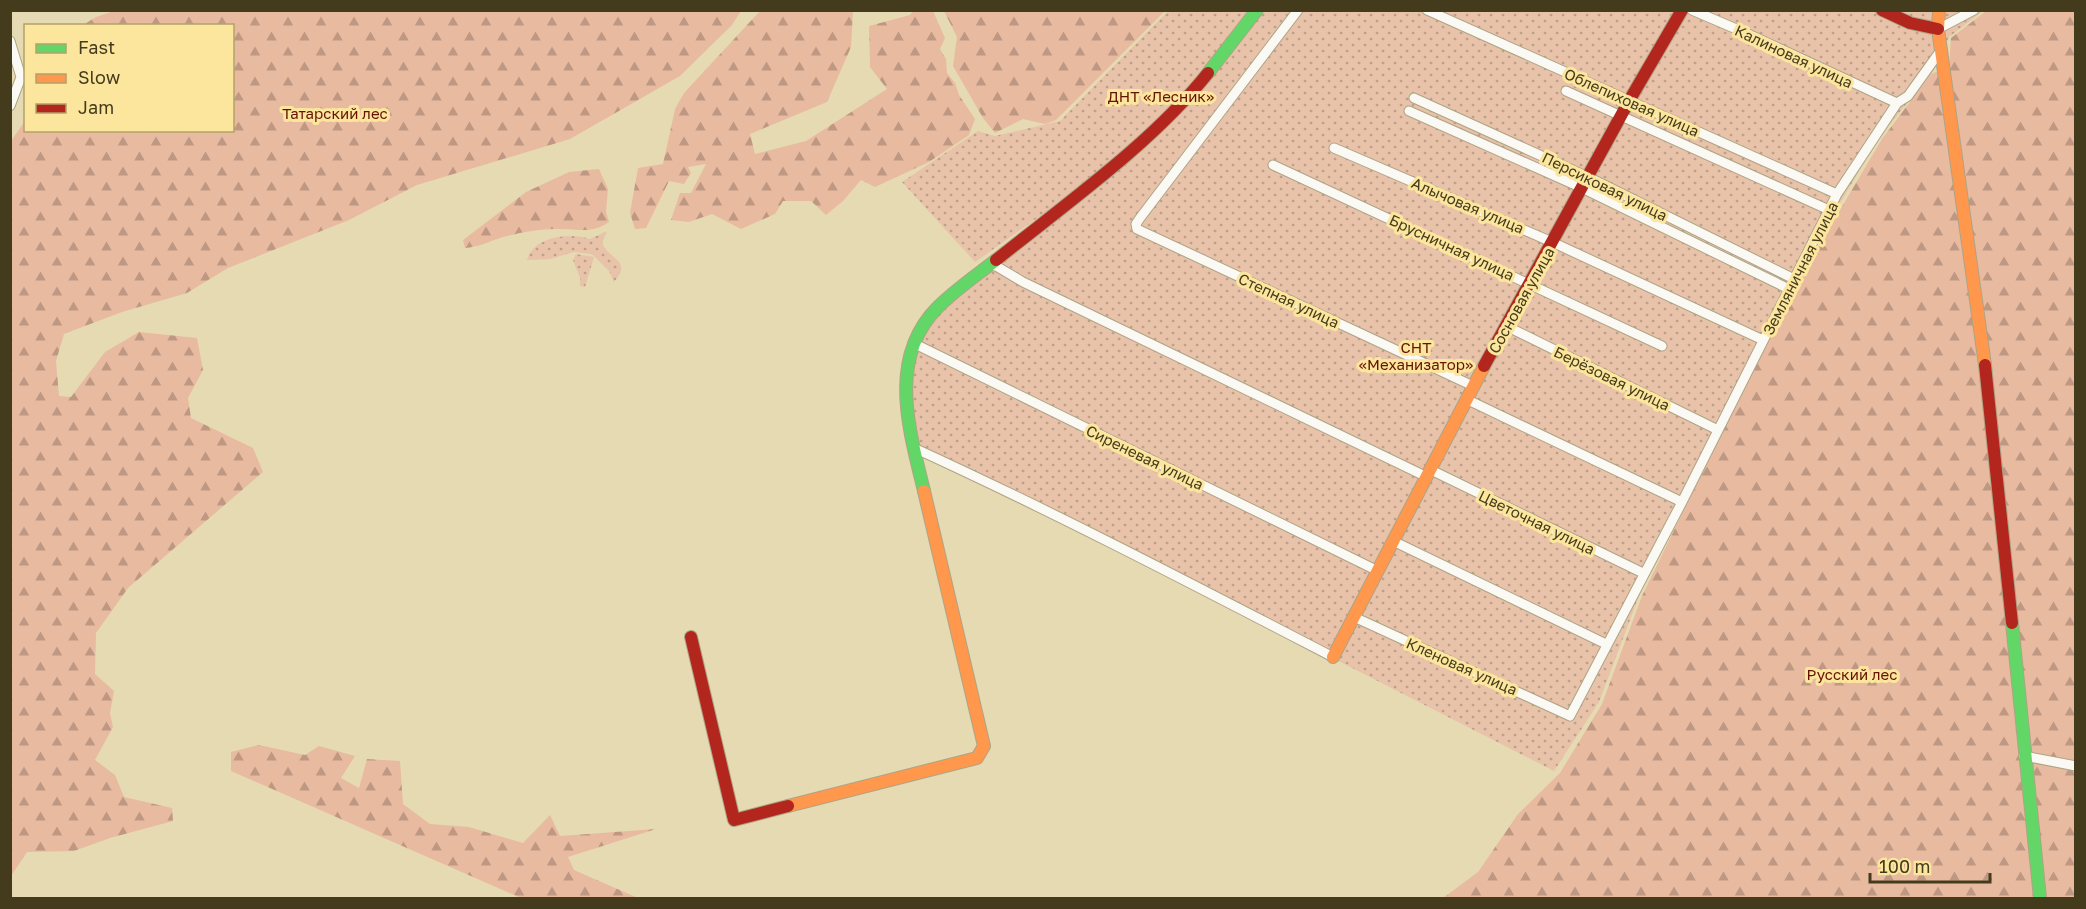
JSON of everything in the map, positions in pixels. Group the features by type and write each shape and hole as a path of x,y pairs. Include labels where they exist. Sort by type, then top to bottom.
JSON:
{"street":[{"path":"692,637 734,820 977,758 984,746 907,421 905,395 907,368 913,343 926,320 939,306 1122,159 1193,92 1257,10"},
{"name":"Степная улица","path":"1298,10 1140,218 1136,224 1137,229 1473,386"},
{"name":"Облепиховая улица","path":"1427,10 1837,194"},
{"name":"Сосновая улица","path":"1333,657 1468,400 1473,386 1629,101 1682,10"},
{"name":"Калиновая улица","path":"1692,10 1897,103"},
{"path":"1882,10 1910,23 1938,29 1974,10"},
{"path":"1939,10 1938,29 1982,338 2040,898"},
{"path":"10,41 21,77 10,106"},
{"name":"Земляничная улица","path":"1570,716 1682,502 1837,194 1897,103 1908,96 1941,50"},
{"path":"1566,91 1829,210"},
{"name":"Персиковая улица","path":"1414,98 1585,183 1794,279"},
{"path":"1409,111 1585,183 1789,289"},
{"name":"Алычовая улица","path":"1334,148 1552,242 1763,340"},
{"name":"Брусничная улица","path":"1273,165 1662,346"},
{"name":"Цветочная улица","path":"989,265 996,266 1044,292 1643,573"},
{"name":"Берёзовая улица","path":"1506,326 1718,430"},
{"name":"Сиреневая улица","path":"913,343 1378,571"},
{"path":"1468,400 1682,502"},
{"path":"914,448 1023,500 1333,657"},
{"path":"1393,541 1606,644"},
{"name":"Кленовая улица","path":"1354,617 1570,716"},
{"path":"2025,756 2076,766"}],"green space":[{"name":"Татарский лес","path":"114,11 741,11 732,25 680,76 570,139 417,185 349,220 228,268 187,293 122,312 64,334 56,361 59,396 71,397 105,352 139,332 197,338 203,370 188,398 191,418 253,448 263,472 128,588 96,633 95,674 114,691 110,713 113,727 95,760 115,775 124,797 172,808 173,821 110,838 74,851 27,852 11,876 11,141 24,122 24,132 234,132 234,24 85,24"},
{"path":"760,11 853,11 851,47 827,102 750,134 755,154 806,141 887,89 870,67 869,26 910,15 913,11 933,11 945,38 940,49 946,59 947,73 975,119 969,135 929,162 875,187 861,180 843,201 826,215 811,201 783,201 775,214 741,229 712,214 689,222 671,220 680,193 691,193 706,164 688,167 691,173 684,184 669,181 646,228 635,229 630,213 638,168 663,164 675,109 684,93"},
{"path":"944,11 1165,11 1056,120 1045,124 1023,119 995,133 983,118 953,66 957,37"},
{"name":"СНТ «Механизатор»","path":"1168,11 1983,11 1949,37 1934,70 1878,139 1800,271 1639,596 1599,702 1554,771 917,446 907,412 910,360 934,314 1080,188 975,262 902,182 978,131 995,136 1060,121"},
{"name":"Русский лес","path":"1986,11 2075,11 2075,898 1443,898 1478,872 1518,814 1560,773 1602,704 1642,596 1735,405 1804,271 1882,139 1931,74 1949,67 1951,38"},
{"path":"599,169 608,189 606,212 609,222 589,230 548,229 528,232 465,248 463,240 526,192 569,172"},
{"path":"607,231 602,243 618,261 621,269 614,282 609,271 592,254 574,252 550,259 527,260 531,252 545,241 563,236 590,239"},
{"path":"576,254 594,257 585,287 580,286 580,278 573,260"},
{"path":"259,745 305,755 319,746 355,756 341,778 359,788 367,759 400,761 403,804 430,824 469,827 523,843 550,815 560,836 656,829 568,857 574,870 638,898 521,898 231,771 231,752"}],"traffic: fast":[{"path":"1208,73 1257,10"},
{"path":"924,491 908,419 907,371 912,349 922,327 938,307 996,260"},
{"path":"2012,623 2040,898"}],"traffic: slow":[{"path":"1939,10 1938,29 1985,365"},
{"path":"1333,657 1484,366"},
{"path":"788,806 977,758 984,746 924,491"}],"traffic: jam":[{"path":"1484,366 1629,101 1682,10"},
{"path":"1882,10 1910,23 1938,29"},
{"path":"996,260 1135,148 1186,99 1208,73"},
{"path":"1985,365 2012,623"},
{"path":"691,637 734,820 788,806"}],"park label":[{"name":"ДНТ «Лесник»","path":"1161,96"}]}
